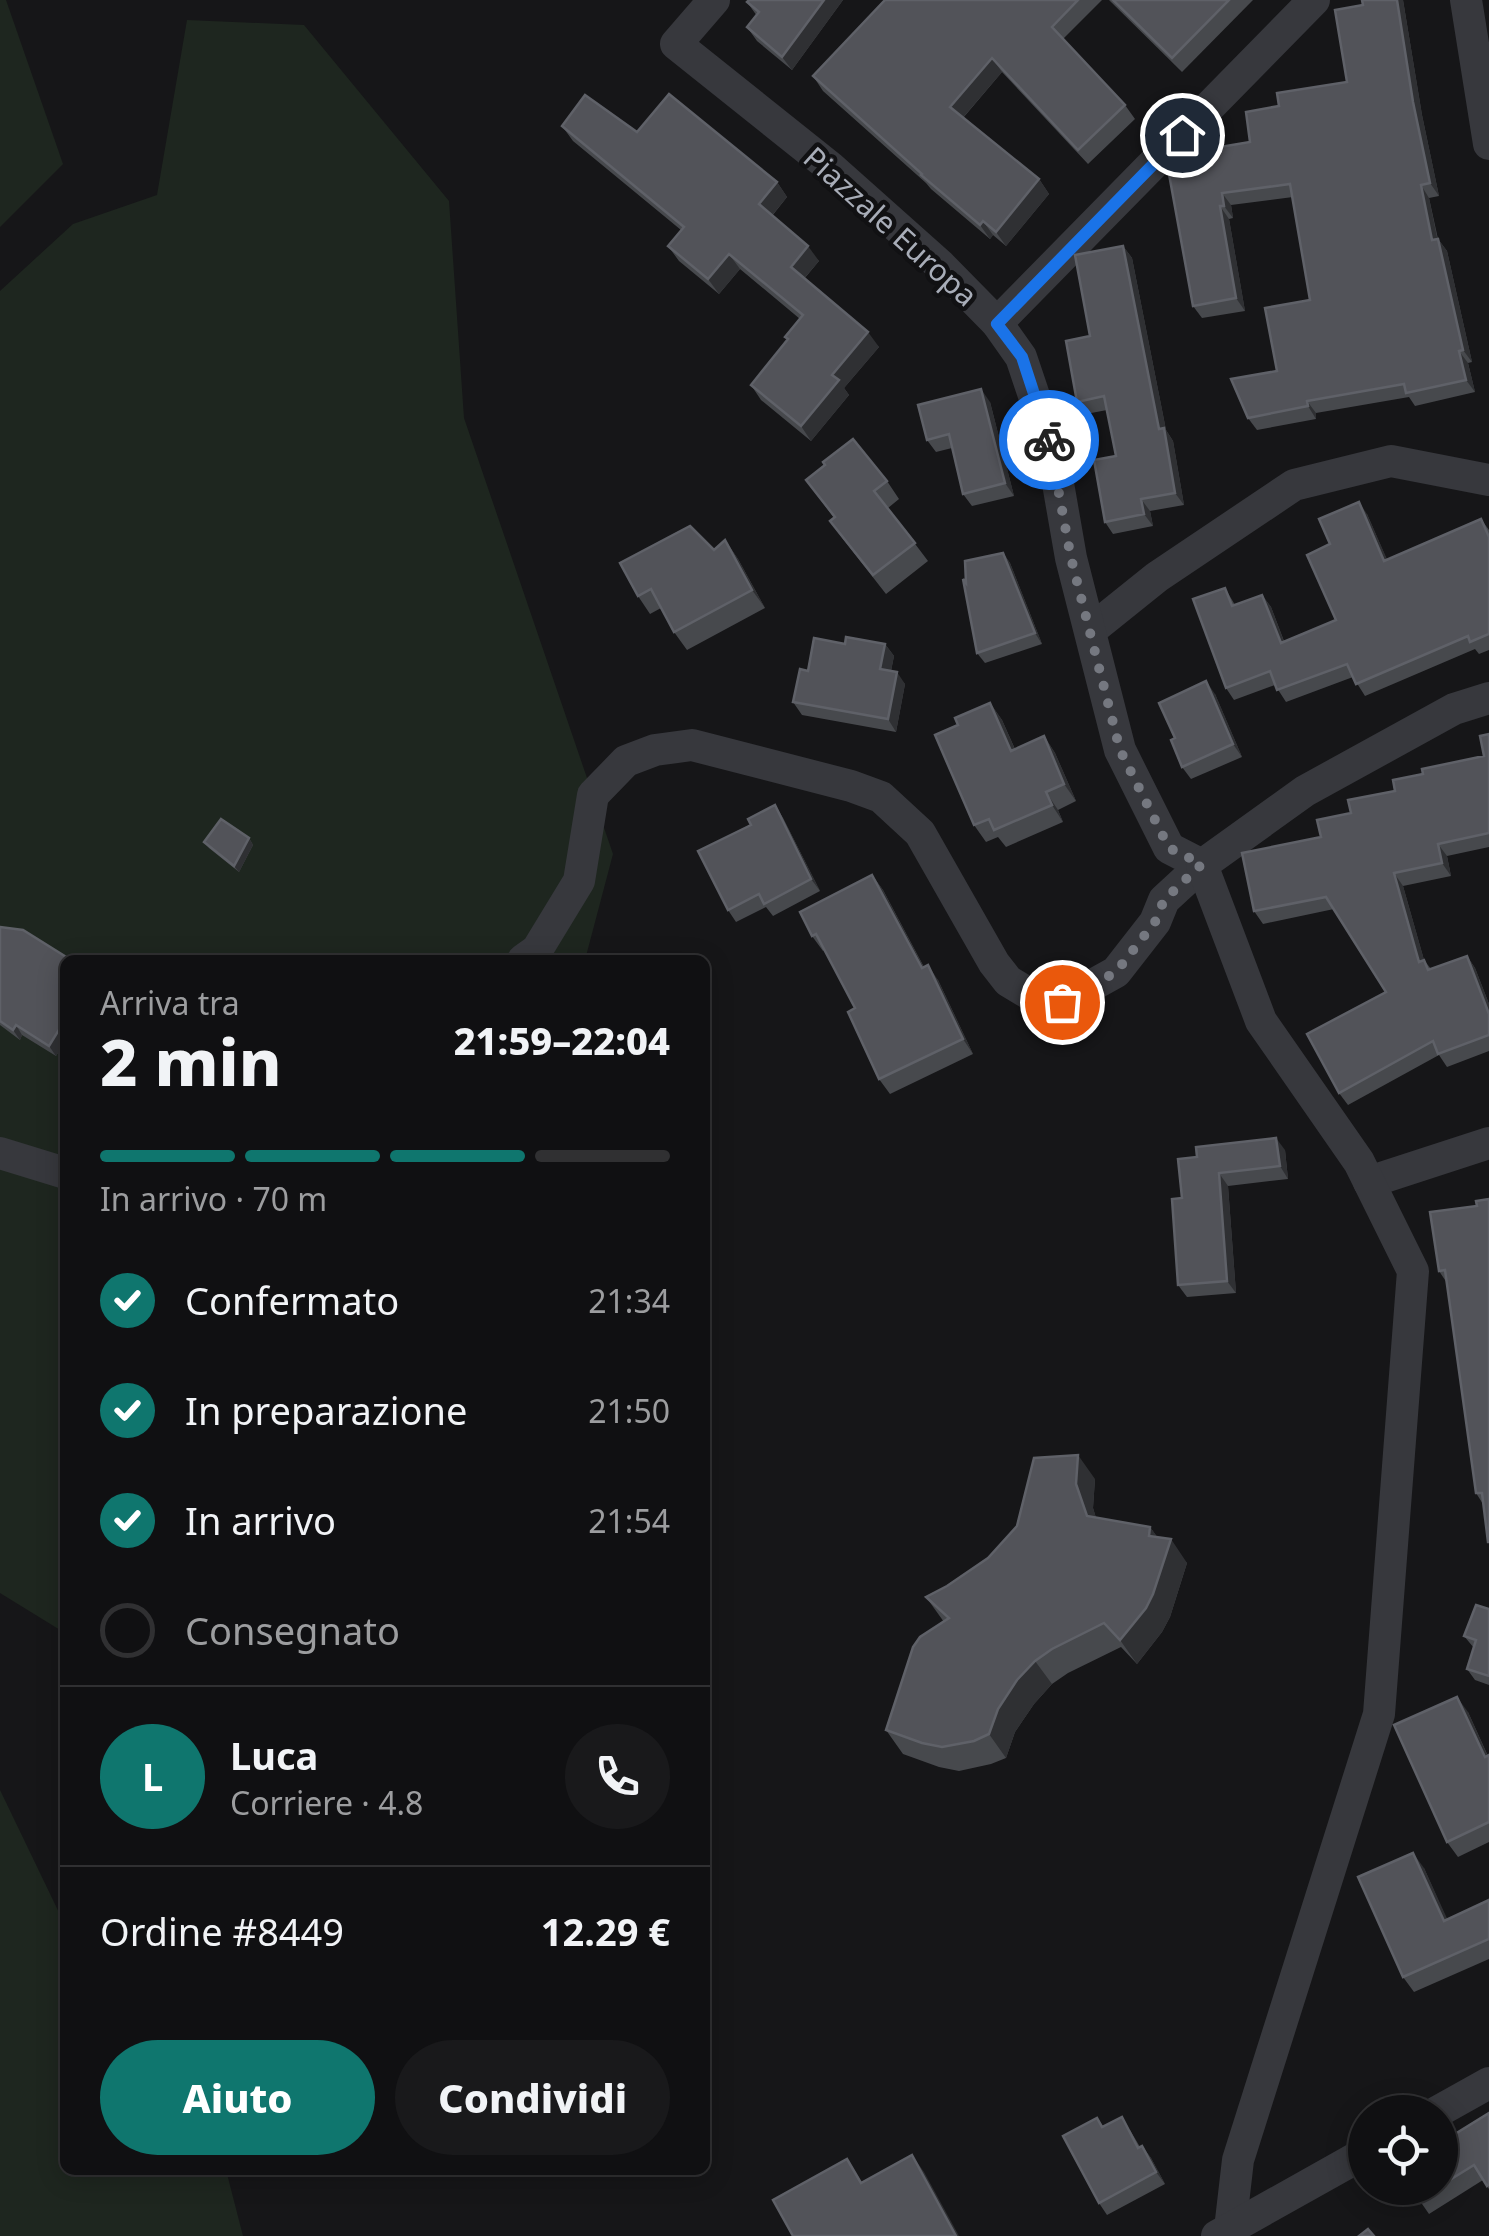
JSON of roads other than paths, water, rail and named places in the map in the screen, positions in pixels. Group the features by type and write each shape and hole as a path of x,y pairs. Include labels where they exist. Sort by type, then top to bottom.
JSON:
{"street":[{"name":"Piazzale Europa","path":"714,0 676,44 830,168 940,266 997,324 1022,357 1052,450 1071,558 1120,750 1169,848 1202,864"},
{"path":"997,324 1314,0"},
{"path":"1466,0 1489,144"},
{"path":"1091,630 1156,577 1294,485 1392,462 1489,480"},
{"path":"530,955 579,881 593,795 626,761 655,750 692,745 881,797 920,833 1008,981 1038,999 1062,1002 1116,972 1155,922 1164,900 1202,864 1306,791 1454,709 1489,698"},
{"path":"1202,864 1261,1022 1360,1162 1414,1271 1379,1714 1238,2160 1223,2232"},
{"path":"1369,1182 1489,1142"},
{"path":"0,1153 60,1171"},
{"path":"1458,2100 1489,2083"},
{"path":"1223,2232 1348,2162"}]}
